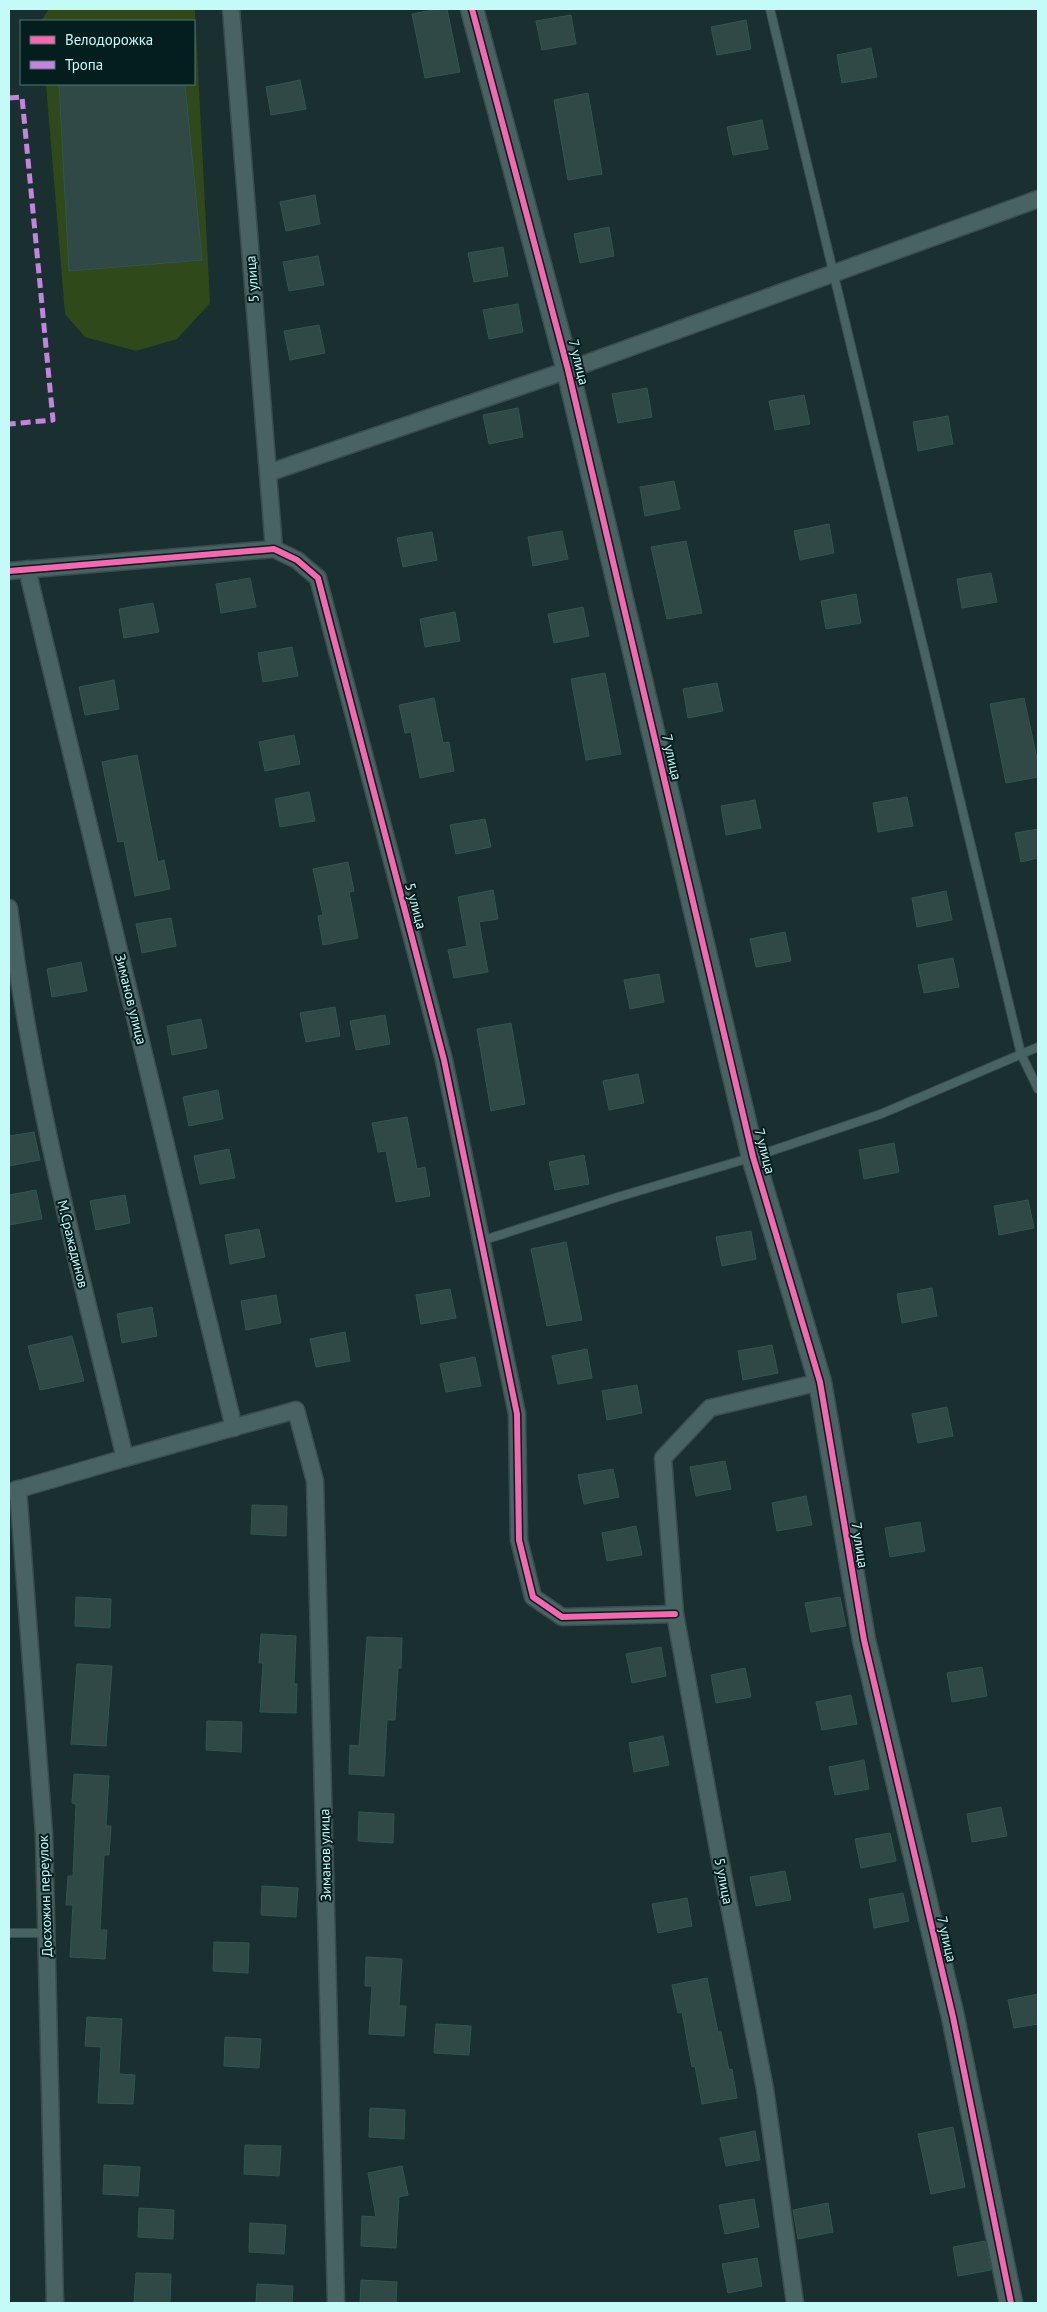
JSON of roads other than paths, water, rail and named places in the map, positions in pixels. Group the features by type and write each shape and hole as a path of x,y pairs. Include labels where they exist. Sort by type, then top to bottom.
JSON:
{"street":[{"name":"5 улица","path":"231,9 274,549 297,560 318,578 444,1060 517,1414 520,1540 533,1597 562,1617 675,1614"},
{"name":"7 улица","path":"472,9 568,370 753,1157 820,1382 864,1640 953,2017 1011,2303"},
{"path":"268,473 568,370 1038,199"},
{"path":"9,571 274,549"},
{"name":"Зиманов улица","path":"27,569 234,1428 296,1410 315,1481 336,2303"},
{"name":"М.Сражадинов","path":"9,908 18,978 50,1148 126,1458"},
{"name":"5 улица","path":"795,2303 765,2089 675,1614 663,1458 710,1408 820,1382"},
{"path":"13,1490 234,1428"},
{"name":"Досхожин переулок","path":"13,1490 44,1834 55,2303"}],"lane":[{"path":"770,9 1021,1054 1038,1088"},
{"path":"481,1242 753,1157 881,1114 1038,1047"},
{"path":"9,1933 46,1933"}]}
